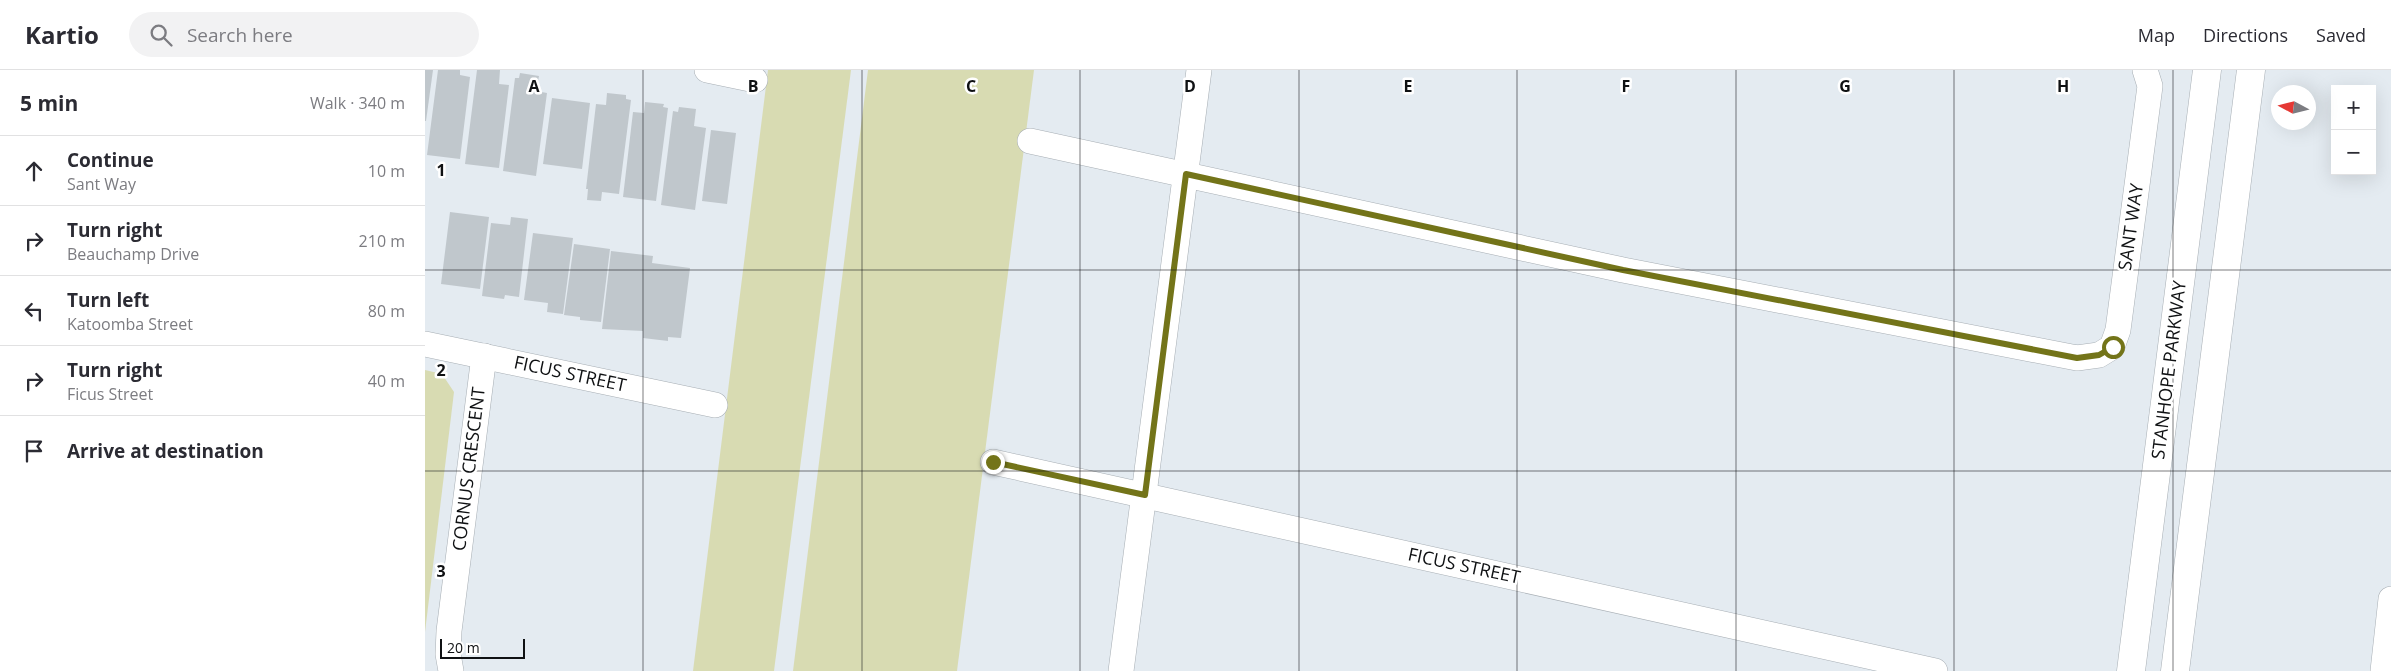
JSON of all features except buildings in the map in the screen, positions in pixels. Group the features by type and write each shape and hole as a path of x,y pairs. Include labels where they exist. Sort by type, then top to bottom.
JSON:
{"main road":[{"name":"STANHOPE PARKWAY","path":"2131,671 2207,70"},
{"path":"2175,671 2251,70"}],"street":[{"path":"707,70 755,80"},
{"path":"1121,671 1199,70"},
{"name":"SANT WAY","path":"1186,174 1623,270 2077,358 2099,355 2113,347 2118,330 2150,86 2145,70"},
{"path":"1030,141 1186,174"},
{"name":"FICUS STREET","path":"425,344 715,405"},
{"name":"CORNUS CRESCENT","path":"451,671 448,654 449,632 484,356"},
{"name":"FICUS STREET","path":"993,462 1935,671"},
{"path":"2383,671 2391,600"}],"green space":[{"path":"768,70 851,70 774,671 693,671"},
{"path":"868,70 1034,70 957,671 793,671"},
{"path":"425,370 442,374 454,392 425,632"}],"route":[{"path":"993,462 1145,495 1186,174 1623,270 2077,358 2099,355 2113,347"}]}
